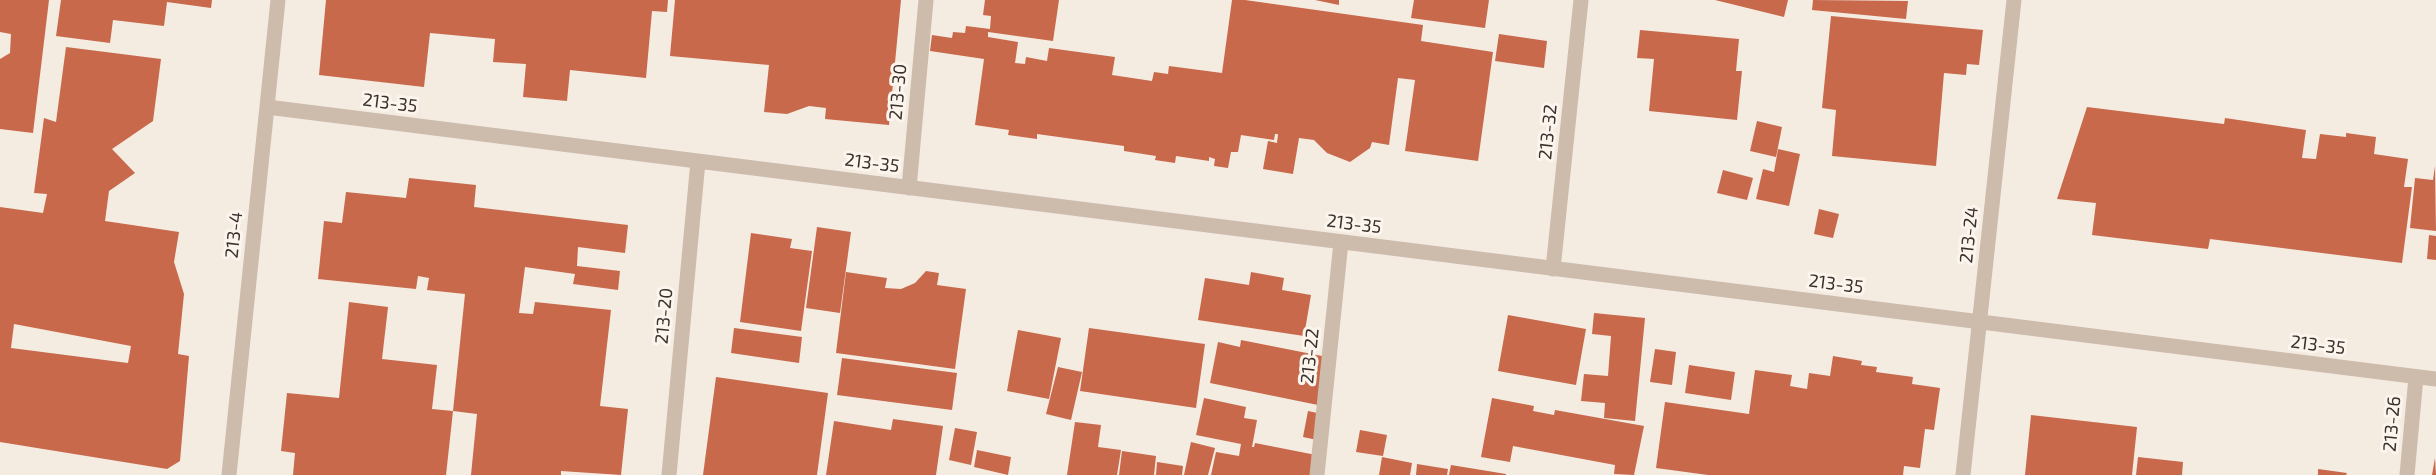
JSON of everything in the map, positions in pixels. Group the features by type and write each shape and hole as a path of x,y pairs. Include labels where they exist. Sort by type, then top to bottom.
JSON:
{"street":[{"name":"213-4","path":"229,475 278,0"},
{"name":"213-30","path":"909,188 926,0"},
{"name":"213-32","path":"1553,269 1581,0"},
{"name":"213-24","path":"1963,475 2013,0"},
{"name":"213-35","path":"267,107 2436,379"},
{"name":"213-20","path":"669,475 698,161"},
{"name":"213-22","path":"1317,475 1341,242"},
{"name":"213-26","path":"2407,475 2416,377"}],"building":[{"path":"0,0 49,0 33,133 0,129 0,59 10,53 11,34 0,32"},
{"path":"61,0 212,0 211,8 167,2 164,26 113,20 110,43 56,36"},
{"path":"326,0 668,0 667,12 652,11 646,78 570,70 567,101 523,97 526,64 493,62 495,39 430,33 424,87 319,75"},
{"path":"675,0 901,0 889,125 825,119 826,108 809,106 787,114 764,112 769,65 670,56"},
{"path":"985,0 1059,0 1053,41 988,32 988,37 1018,42 1015,63 1025,64 1026,57 1047,61 1049,48 1115,57 1112,75 1152,81 1154,72 1168,74 1169,66 1222,73 1232,0 1423,25 1421,41 1493,52 1478,161 1405,151 1415,80 1398,78 1389,145 1372,142 1370,148 1350,162 1327,153 1314,140 1299,138 1293,174 1263,169 1268,141 1277,143 1278,134 1275,134 1274,140 1241,135 1238,152 1231,152 1228,168 1214,166 1215,159 1209,157 1209,161 1176,156 1175,163 1155,160 1156,156 1124,151 1124,146 1037,134 1037,139 1008,135 1009,130 975,125 984,59 930,51 932,35 952,38 953,32 965,33 966,26 990,29 991,16 983,15"},
{"path":"1315,0 1339,0 1339,5"},
{"path":"1414,0 1489,0 1485,28 1411,18"},
{"path":"1715,0 1788,0 1784,17"},
{"path":"1813,0 1908,1 1906,19 1812,10"},
{"path":"1831,16 1983,30 1979,65 1967,64 1966,75 1944,73 1936,166 1832,156 1836,110 1822,108"},
{"path":"1640,30 1739,39 1736,71 1742,71 1737,120 1649,111 1654,59 1637,58"},
{"path":"1499,34 1547,41 1544,68 1495,61"},
{"path":"66,47 161,59 153,121 112,149 135,173 109,191 105,221 179,232 174,262 184,294 178,354 189,356 180,461 167,469 0,442 0,207 43,213 47,194 34,193 44,118 56,122","holes":["14,324 131,346 128,363 11,348"]},
{"path":"2087,107 2224,124 2225,118 2306,130 2302,158 2316,159 2320,134 2346,137 2346,133 2376,137 2374,154 2408,159 2404,187 2412,187 2402,263 2210,239 2208,249 2092,235 2096,203 2057,199"},
{"path":"1757,121 1782,127 1776,157 1750,151"},
{"path":"1778,149 1800,154 1789,206 1756,199 1763,169 1774,172"},
{"path":"2435,166 2436,231 2410,228 2415,178 2433,180"},
{"path":"1723,170 1753,178 1747,200 1717,193"},
{"path":"409,178 476,185 474,207 628,225 625,253 578,247 577,266 620,271 618,290 573,284 575,274 525,267 519,313 533,314 535,302 611,310 600,406 628,409 621,475 561,471 561,475 471,475 477,414 453,411 465,294 427,290 429,278 418,276 416,289 318,279 324,221 342,223 346,192 406,198"},
{"path":"1819,209 1839,214 1833,238 1814,234"},
{"path":"817,227 851,232 840,313 806,308"},
{"path":"751,233 792,239 790,248 812,251 801,331 740,322"},
{"path":"2429,235 2436,236 2436,260 2427,259"},
{"path":"926,271 939,273 937,285 966,289 955,369 836,353 846,272 887,278 885,288 901,289 915,283"},
{"path":"1251,272 1284,278 1282,290 1311,295 1304,336 1198,320 1205,278 1249,285"},
{"path":"349,302 388,307 382,359 437,365 432,409 453,411 446,475 293,475 295,453 281,451 287,393 339,398"},
{"path":"1594,313 1645,318 1635,421 1604,418 1605,403 1581,401 1584,374 1608,376 1611,336 1592,334"},
{"path":"1508,315 1586,329 1576,385 1498,371"},
{"path":"734,328 802,337 799,363 731,353"},
{"path":"1089,328 1205,344 1196,408 1080,391"},
{"path":"1018,330 1061,338 1049,399 1007,391"},
{"path":"1241,340 1327,357 1318,405 1210,383 1218,342 1240,347"},
{"path":"1655,349 1676,352 1672,385 1650,382"},
{"path":"1833,356 1862,361 1861,365 1877,367 1876,372 1913,377 1912,384 1940,388 1934,430 1925,429 1920,468 1904,466 1903,475 1708,475 1656,468 1665,402 1749,414 1755,370 1792,375 1790,386 1807,389 1809,373 1830,376"},
{"path":"842,358 957,373 952,410 837,395"},
{"path":"1689,365 1735,372 1731,400 1685,393"},
{"path":"1058,367 1082,372 1071,420 1046,414"},
{"path":"716,377 828,393 817,475 703,475"},
{"path":"1204,398 1246,407 1244,418 1257,420 1252,447 1255,443 1316,455 1312,475 1211,475 1216,452 1239,456 1241,444 1196,435"},
{"path":"1492,398 1534,406 1533,411 1554,415 1555,410 1644,426 1634,475 1614,474 1615,465 1513,446 1510,462 1481,457"},
{"path":"1308,411 1322,414 1317,440 1303,437"},
{"path":"2031,415 2137,427 2132,475 2025,475"},
{"path":"893,419 943,426 936,475 826,475 834,421 891,430"},
{"path":"1075,422 1101,425 1098,447 1121,450 1117,475 1067,475"},
{"path":"955,428 977,432 971,465 949,460"},
{"path":"1360,430 1387,435 1383,456 1356,452"},
{"path":"1191,442 1215,448 1208,475 1184,475"},
{"path":"977,450 1011,457 1008,475 974,467"},
{"path":"1122,451 1156,456 1154,475 1119,475"},
{"path":"1382,457 1412,463 1410,475 1379,475"},
{"path":"2138,457 2183,462 2182,475 2136,475"},
{"path":"2435,458 2436,475 2432,475"},
{"path":"1157,462 1183,466 1182,475 1156,475"},
{"path":"1417,464 1448,469 1447,475 1416,475"},
{"path":"1451,465 1506,474 1506,475 1449,475"},
{"path":"2318,469 2347,473 2346,475 2318,475"}]}
